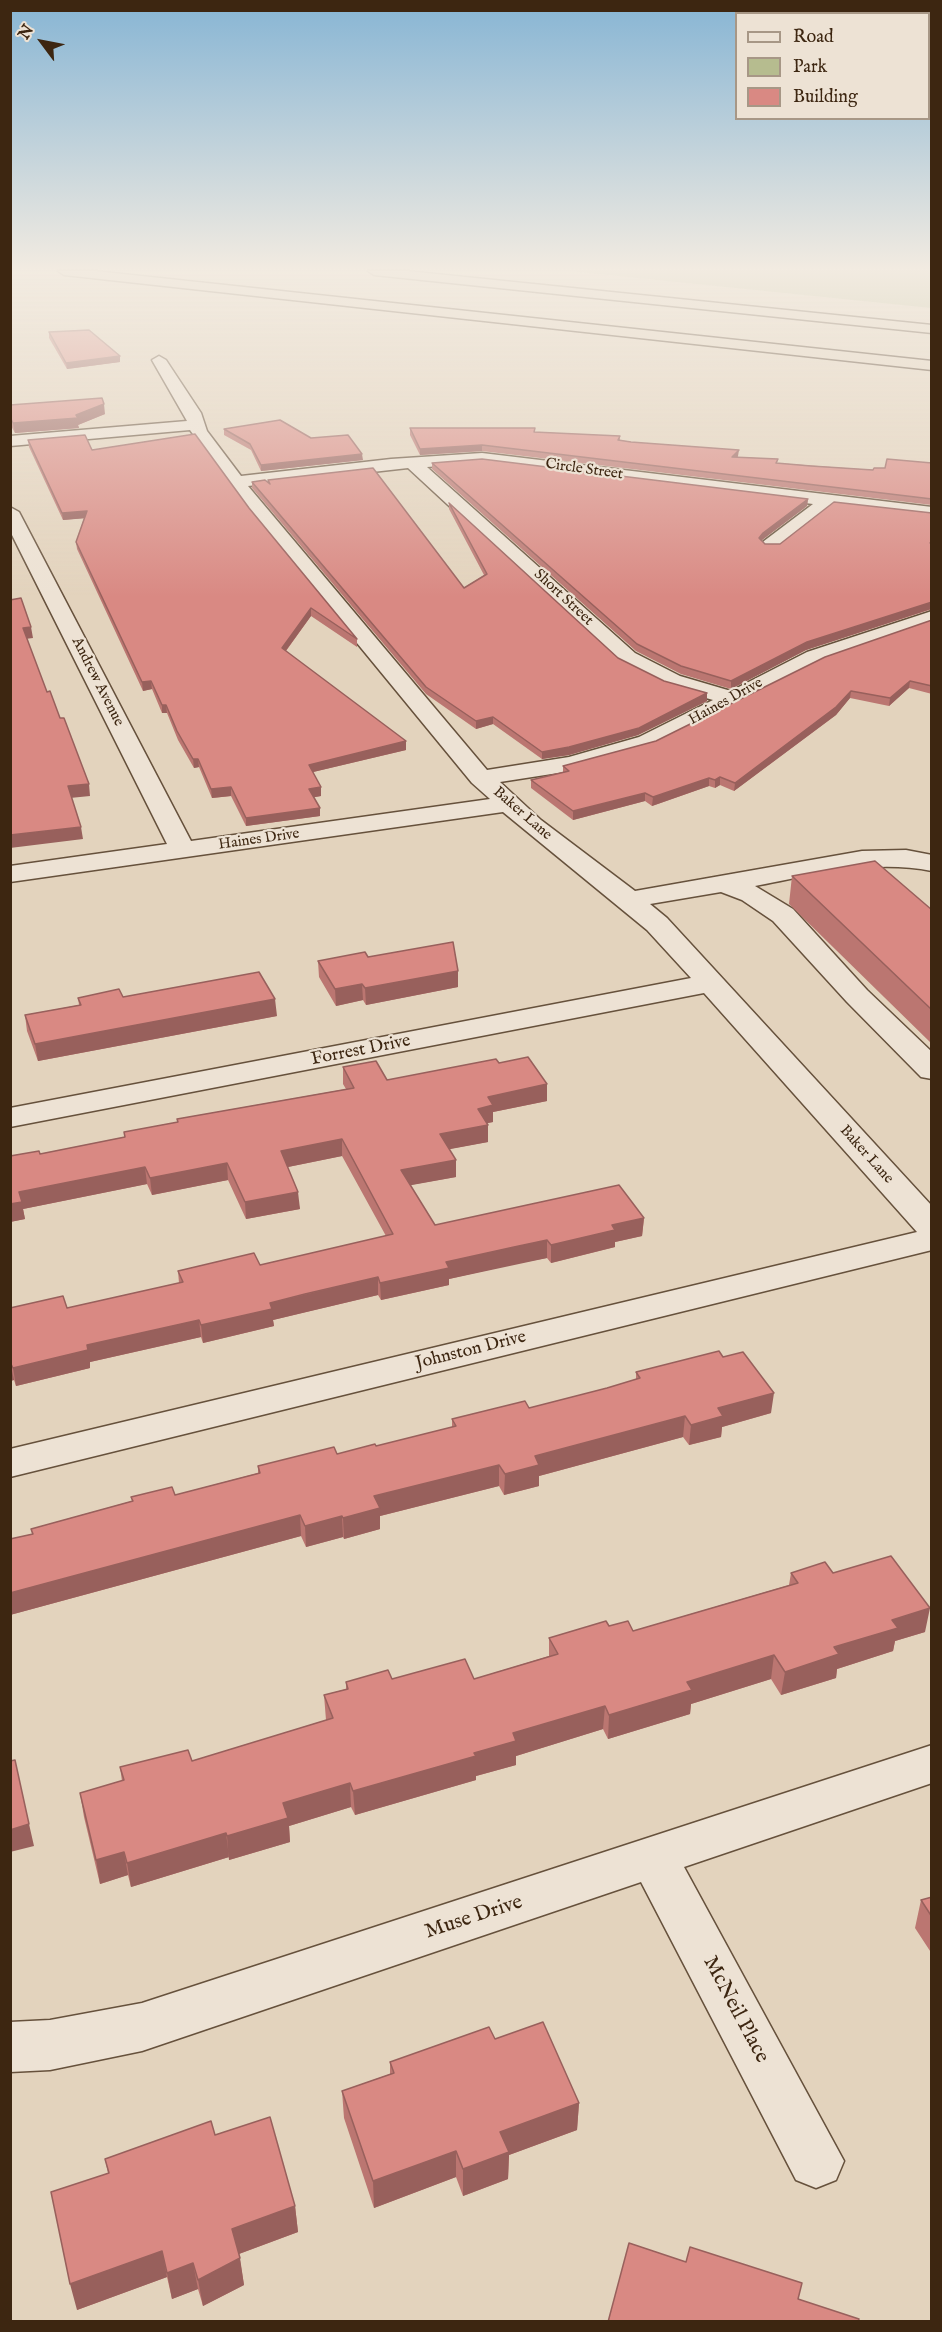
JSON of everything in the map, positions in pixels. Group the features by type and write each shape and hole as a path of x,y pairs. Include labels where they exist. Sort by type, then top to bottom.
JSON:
{"street":[{"name":"Baker Lane","path":"172,380 193,413 196,425 236,482 386,667 481,778 508,804 657,924 932,1227"},
{"path":"10,441 196,425"},
{"name":"Circle Street","path":"236,482 412,462 507,460 932,513"},
{"name":"Short Street","path":"412,462 627,658 672,681 734,699"},
{"path":"771,545 828,501"},
{"name":"Andrew Avenue","path":"10,512 183,851"},
{"name":"Haines Drive","path":"481,778 560,766 611,754 667,733 734,699 769,677 814,657 932,617"},
{"name":"Haines Drive","path":"10,874 508,804"},
{"path":"628,900 862,859 906,858 932,863"},
{"path":"721,883 752,894 783,915 857,996 932,1070"},
{"name":"Forrest Drive","path":"10,1119 711,982"},
{"name":"Johnston Drive","path":"10,1463 932,1239"},
{"name":"Muse Drive","path":"10,2047 50,2045 142,2027 932,1764"},
{"name":"McNeil Place","path":"653,1858 816,2161"}],"building":[{"path":"102,398 104,404 76,415 78,418 13,423 10,417 10,405"},
{"path":"280,420 311,438 348,435 362,454 261,465 250,444 224,429"},
{"path":"410,428 535,428 534,432 620,436 618,440 631,442 739,450 732,457 778,459 776,463 811,466 873,470 874,468 885,468 887,459 932,463 932,499 482,445 420,449"},
{"path":"195,434 249,508 357,639 311,608 282,648 406,741 309,765 321,787 309,789 320,808 246,818 231,787 211,789 198,759 193,759 166,705 162,705 151,681 142,682 76,542 87,511 62,513 28,440 85,435 92,450"},
{"path":"482,459 808,499 763,533 759,538 765,544 780,544 834,502 932,513 932,542 930,543 932,543 932,602 807,642 731,681 681,666 637,644 432,463"},
{"path":"373,468 464,588 487,574 449,503 618,658 664,681 707,693 639,728 542,752 493,717 476,721 426,687 252,482 265,480 270,484 268,480"},
{"path":"21,598 31,627 23,628 47,692 50,691 60,718 64,718 89,784 68,786 81,827 10,835 10,600"},
{"path":"932,620 932,686 910,681 890,698 851,691 836,707 735,783 720,777 715,780 709,778 653,797 645,793 573,811 531,780 569,771 563,766 656,741 825,657"},
{"path":"875,861 932,910 932,1010 792,876"},
{"path":"453,942 458,971 365,988 362,984 335,989 318,961 365,952 368,957"},
{"path":"259,972 275,999 35,1044 25,1015 81,1005 78,998 119,989 123,997"},
{"path":"528,1057 547,1084 488,1097 493,1105 478,1109 488,1125 440,1134 456,1160 401,1170 435,1225 619,1185 644,1218 612,1225 615,1230 551,1245 547,1240 446,1262 449,1268 380,1283 378,1277 305,1294 270,1303 272,1309 201,1325 199,1320 87,1345 88,1350 13,1368 10,1362 10,1308 63,1296 67,1308 183,1282 178,1271 254,1253 260,1265 393,1234 342,1139 281,1151 298,1192 245,1202 227,1163 150,1178 145,1167 19,1192 22,1202 10,1204 10,1156 39,1151 40,1154 125,1137 124,1132 178,1122 177,1119 354,1088 343,1067 376,1061 387,1080 496,1059 499,1063"},
{"path":"719,1351 723,1357 743,1352 774,1393 718,1408 723,1416 691,1425 685,1416 535,1456 539,1465 505,1474 499,1465 374,1496 380,1508 343,1518 342,1516 305,1526 300,1515 10,1593 10,1539 33,1534 31,1529 133,1501 131,1497 172,1487 175,1495 260,1473 258,1466 334,1447 337,1454 375,1444 376,1446 456,1426 452,1419 525,1401 529,1408 607,1388 640,1378 636,1372"},
{"path":"891,1556 930,1608 892,1620 898,1628 834,1647 839,1654 785,1672 774,1655 687,1682 692,1690 609,1715 605,1706 513,1733 516,1741 474,1753 476,1756 353,1791 350,1783 283,1803 288,1818 227,1836 226,1833 127,1863 124,1852 96,1860 80,1793 124,1780 120,1767 188,1750 192,1761 333,1718 324,1695 348,1689 346,1682 388,1670 392,1679 465,1659 474,1679 558,1654 549,1638 606,1621 609,1626 628,1621 633,1631 798,1583 791,1573 825,1562 833,1573"},
{"path":"15,1760 29,1824 10,1830 10,1761"},
{"path":"932,1897 932,1917 921,1900"},
{"path":"543,2022 579,2103 500,2132 509,2152 463,2169 456,2151 373,2181 342,2091 394,2073 390,2062 489,2027 495,2039"},
{"path":"270,2117 295,2206 232,2229 240,2258 198,2280 193,2263 167,2273 162,2251 70,2284 51,2192 109,2173 105,2159 211,2121 215,2135"},
{"path":"629,2243 686,2262 690,2247 802,2283 798,2299 859,2319 858,2322 608,2322"}]}
